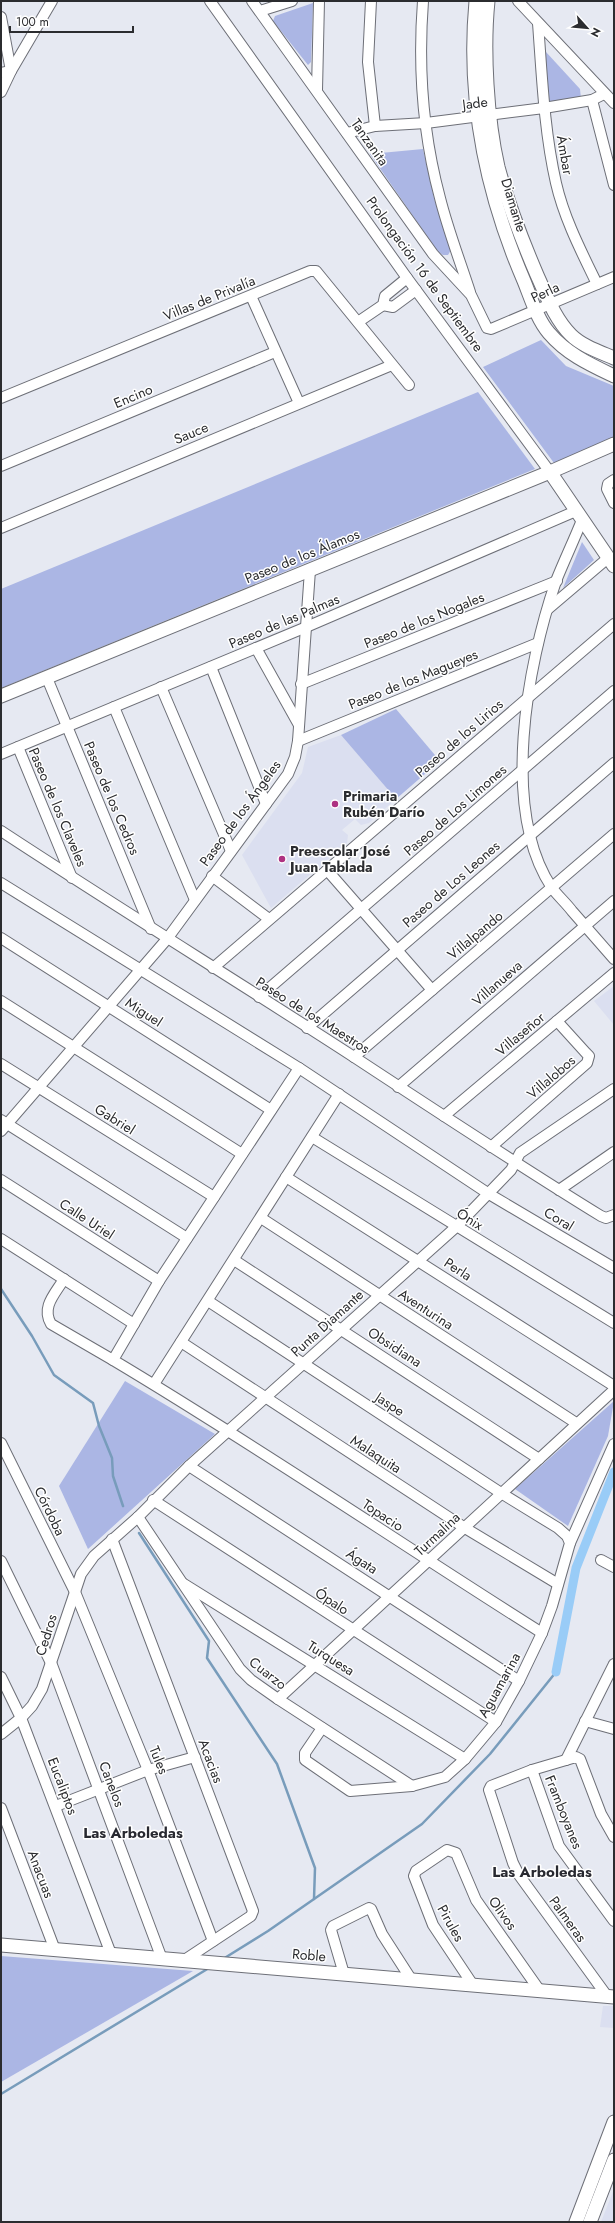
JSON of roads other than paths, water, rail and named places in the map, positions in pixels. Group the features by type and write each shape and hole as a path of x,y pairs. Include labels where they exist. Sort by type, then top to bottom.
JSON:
{"street":[{"path":"1,92 6,72 52,1"},
{"name":"Prolongación 16 de Septiembre","path":"210,1 407,278 550,472 611,562"},
{"name":"Tanzanita","path":"252,1 433,254 471,295"},
{"path":"260,12 292,1"},
{"path":"317,90 319,1"},
{"path":"371,1 368,62 375,126"},
{"name":"Tanzanita","path":"423,1 421,52 426,123 440,198 471,295 487,328"},
{"name":"Diamante","path":"476,1 473,34 484,116 488,176 500,221 537,311 548,332 574,357 614,376"},
{"name":"Diamante","path":"488,1 484,116 511,208 528,253 550,304 560,322 573,337 614,358"},
{"path":"518,1 614,103"},
{"path":"1,17 6,72"},
{"name":"Ámbar","path":"538,23 544,108 556,184 575,239 597,284"},
{"name":"Jade","path":"347,133 375,126 426,123 544,108 592,100 604,94"},
{"path":"592,100 614,185"},
{"name":"Villas de Privalía","path":"1,398 310,271 316,270 409,385"},
{"name":"Perla","path":"487,328 491,329 537,311 614,277"},
{"path":"358,322 383,305 385,296 407,278"},
{"path":"383,305 393,307 416,290"},
{"path":"251,296 299,403"},
{"name":"Encino","path":"1,466 275,352"},
{"name":"Sauce","path":"1,528 392,365"},
{"name":"Paseo de los Álamos","path":"1,696 550,472 614,444"},
{"path":"614,480 608,484 607,489 614,503"},
{"path":"579,516 538,643 529,696 522,770 523,796 530,834 539,860 552,888 614,958"},
{"name":"Paseo de las Palmas","path":"1,754 579,516"},
{"path":"548,609 611,562"},
{"name":"Paseo de los Ángeles","path":"3,1125 38,1088 72,1046 167,939 292,766 298,741 304,628 310,570"},
{"name":"Paseo de los Nogales","path":"301,684 557,581"},
{"name":"Paseo de los Lirios","path":"213,968 614,624"},
{"name":"Paseo de los Magueyes","path":"298,741 538,643"},
{"path":"256,648 299,725"},
{"path":"210,667 266,804"},
{"name":"Paseo de los Cedros","path":"47,678 151,929"},
{"path":"161,687 232,851"},
{"name":"Paseo de Los Limones","path":"259,997 614,690"},
{"path":"114,707 195,900"},
{"name":"Paseo de los Claveles","path":"18,747 72,878"},
{"name":"Paseo de Los Leones","path":"307,1028 614,763"},
{"name":"Paseo de los Maestros","path":"1,831 151,929 354,1057 514,1163 601,1216 613,1216"},
{"name":"Villalpando","path":"354,1057 614,834"},
{"path":"327,870 432,990"},
{"path":"212,876 269,919"},
{"name":"Coral","path":"1,883 299,1068 489,1194 614,1268"},
{"name":"Villanueva","path":"398,1087 614,902"},
{"name":"Miguel","path":"1,938 271,1110"},
{"name":"Villaseñor","path":"444,1116 614,973"},
{"path":"1,1001 242,1154"},
{"name":"Villalobos","path":"491,1147 588,1063 589,1056 557,1021"},
{"name":"Gabriel","path":"1,1064 214,1197"},
{"path":"113,1360 159,1281 299,1068"},
{"name":"Punta Diamante","path":"138,1517 153,1500 189,1466 229,1432 303,1363 456,1227 511,1170 520,1153 614,1089"},
{"path":"154,1384 339,1094"},
{"path":"3,1125 187,1238"},
{"name":"Ónix","path":"312,1137 614,1323"},
{"path":"559,1190 614,1152"},
{"name":"Perla","path":"286,1177 614,1386"},
{"name":"Calle Uriel","path":"1,1180 159,1281"},
{"name":"Aventurina","path":"261,1218 576,1423"},
{"path":"1,1239 134,1324"},
{"name":"Obsidiana","path":"234,1260 342,1329 539,1459"},
{"name":"Topacio","path":"64,1279 48,1307 47,1316 51,1324 154,1384 428,1562 542,1633"},
{"name":"Jaspe","path":"208,1301 501,1493 558,1528 567,1536 570,1543"},
{"name":"Malaquita","path":"181,1342 465,1528 558,1584"},
{"name":"Turmalina","path":"278,1699 465,1528 576,1423 614,1390"},
{"name":"Córdoba","path":"1,1443 75,1592"},
{"name":"Aguamarina","path":"322,1728 305,1753 305,1760 350,1791 412,1786 445,1777 466,1759 496,1722 519,1681 542,1633 570,1543 614,1444"},
{"name":"Ágata","path":"189,1466 391,1596 519,1681"},
{"name":"Ópalo","path":"153,1500 352,1631 496,1722"},
{"name":"Cedros","path":"1,1734 21,1718 38,1698 52,1665 75,1592 89,1561 138,1517"},
{"name":"Cuarzo","path":"138,1517 240,1670 251,1680 278,1699 412,1786"},
{"name":"Acacias","path":"112,1540 253,1912 251,1916 182,1960"},
{"path":"601,1560 614,1567"},
{"name":"Canelos","path":"1,1561 52,1665 162,1959"},
{"name":"Turquesa","path":"181,1582 466,1759"},
{"name":"Tules","path":"75,1592 148,1770 213,1941"},
{"path":"566,1760 614,1664"},
{"name":"Eucaliptos","path":"1,1677 21,1718 56,1806 111,1954"},
{"path":"585,1721 614,1730"},
{"path":"56,1806 148,1770 195,1757"},
{"path":"532,1770 576,1757 580,1759 601,1814 614,1837"},
{"name":"Palmeras","path":"532,1770 490,1788 488,1793 513,1863 519,1875 610,1997"},
{"name":"Framboyanes","path":"532,1770 559,1846 614,1921"},
{"name":"Anacuas","path":"1,1808 55,1950"},
{"name":"Pirules","path":"450,1849 416,1871 414,1876 431,1921 473,1985"},
{"name":"Olivos","path":"450,1849 456,1853 476,1900 540,1991"},
{"path":"344,1974 331,1930 333,1926 369,1908 371,1909 388,1945 411,1980"},
{"name":"Roble","path":"2,1944 55,1950 610,1997"},
{"path":"576,2222 614,2122"},
{"path":"590,2222 614,2160"}],"waterway":[{"path":"1,1289 32,1336 54,1375 93,1403 99,1426 112,1458 113,1476 123,1506"},
{"path":"556,1672 576,1568 614,1472"},
{"path":"139,1533 209,1641 207,1658 277,1764 315,1868 314,1899"},
{"path":"223,1959 268,1931 422,1824 490,1754 556,1672"},
{"path":"1,2094 209,1968"}],"place":[{"name":"Primaria Rubén Darío","path":"335,804"},
{"name":"Preescolar José Juan Tablada","path":"282,859"}],"district":[{"name":"Las Arboledas","path":"133,1833"},
{"name":"Las Arboledas","path":"542,1872"}]}
